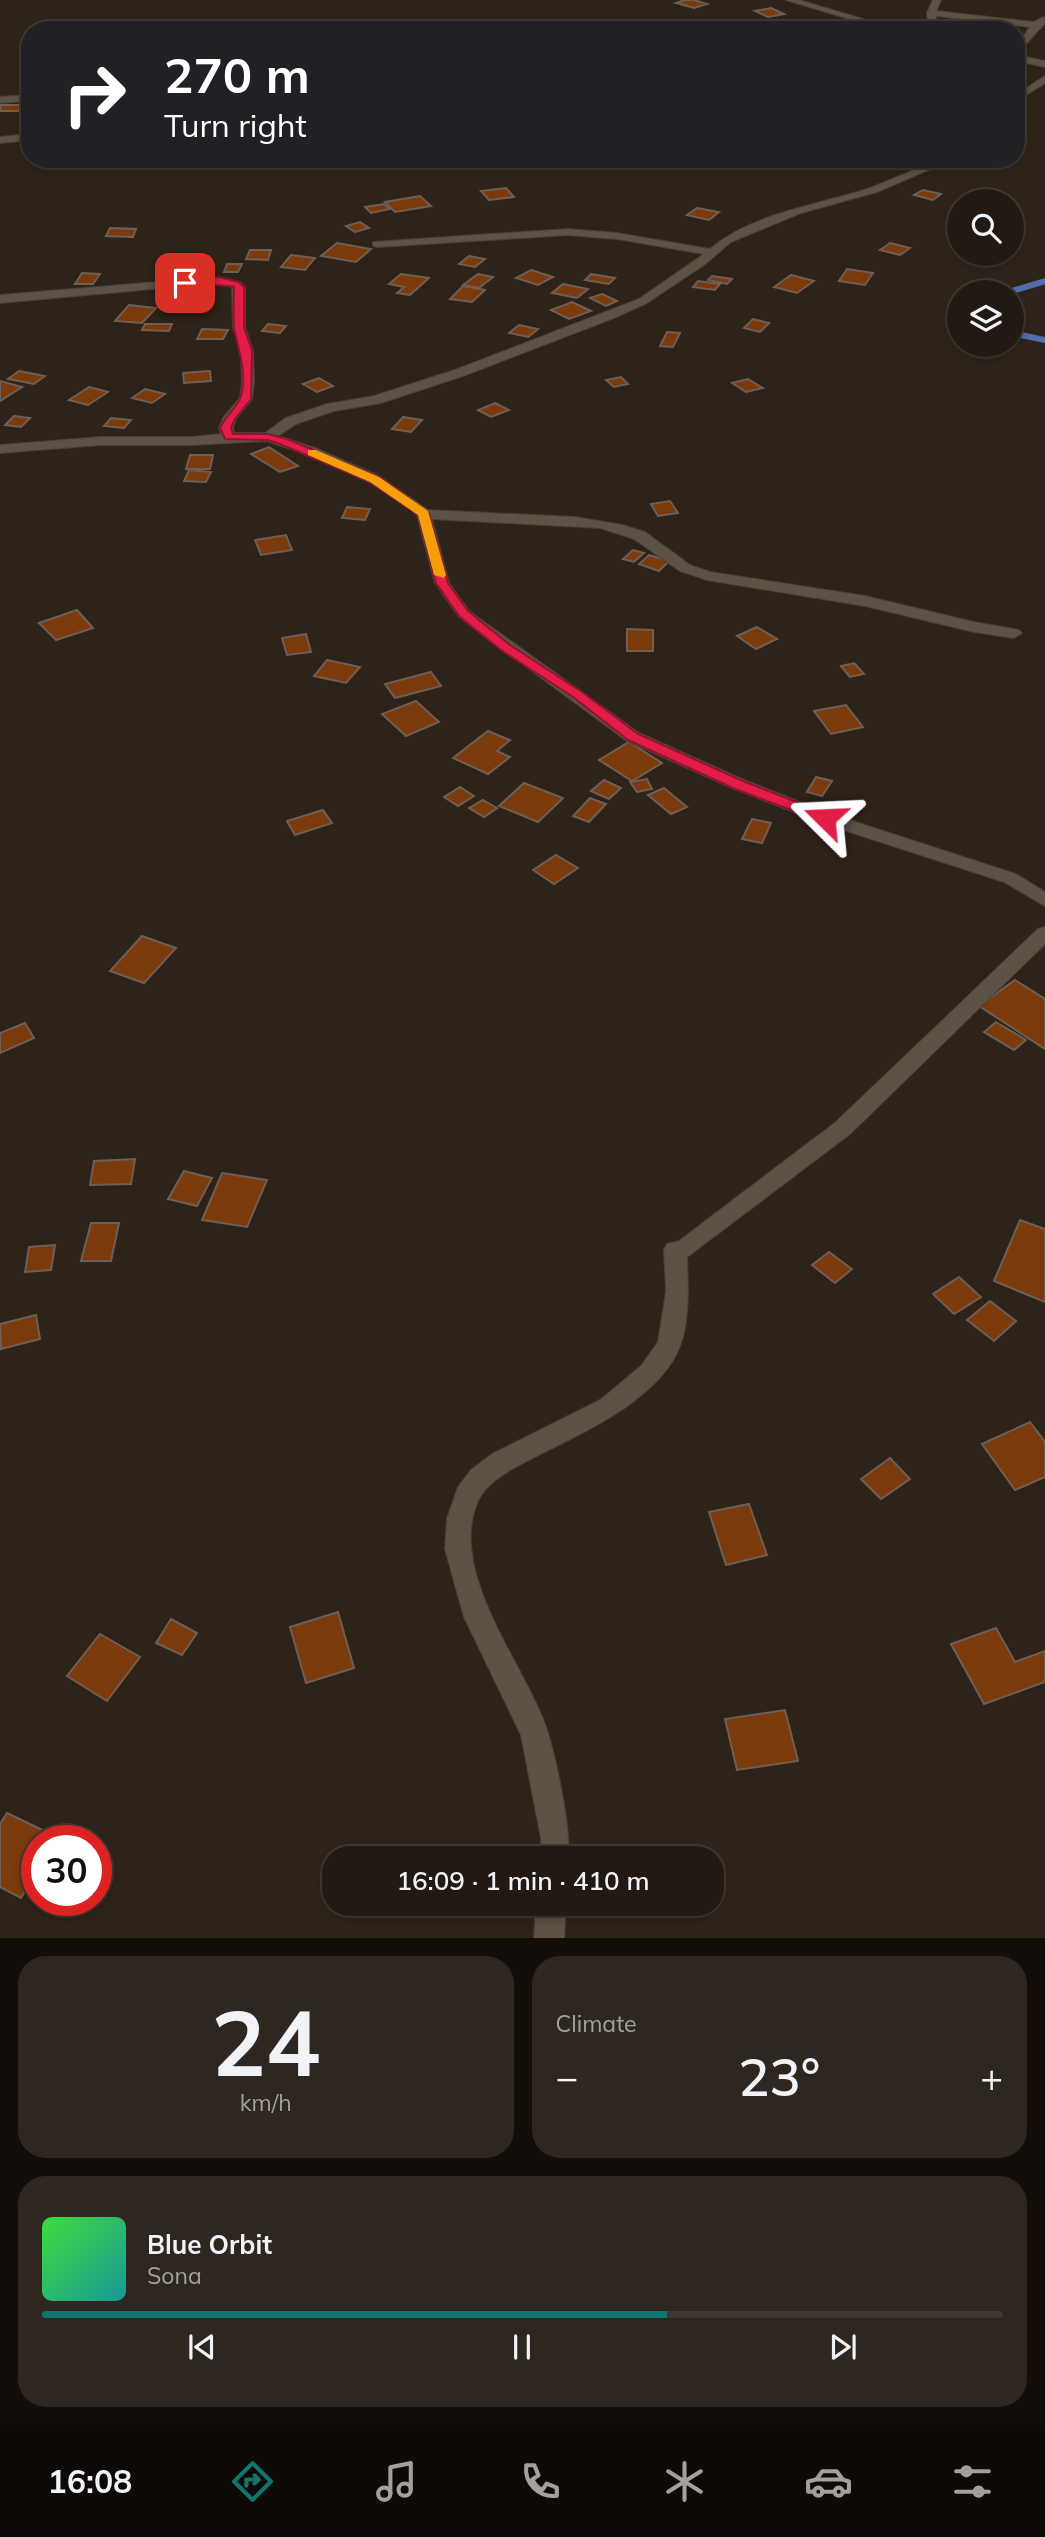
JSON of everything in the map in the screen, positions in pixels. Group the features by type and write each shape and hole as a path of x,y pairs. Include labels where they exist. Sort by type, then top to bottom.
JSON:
{"street":[{"path":"790,0 864,21"},
{"path":"932,21 931,13 937,0"},
{"path":"931,13 1040,22"},
{"path":"1025,41 1040,22"},
{"path":"1025,60 1045,64"},
{"path":"1025,93 1045,79"},
{"path":"0,100 21,99"},
{"path":"0,140 21,138"},
{"path":"268,437 291,421 332,407 376,400 459,373 621,310 643,301 727,240 797,211 873,190 927,168"},
{"path":"377,244 568,232 617,236 710,252"},
{"path":"0,299 218,280 236,284 239,287 239,327 247,351 247,382 246,399 230,418 226,428 229,437"},
{"path":"171,441 230,418"},
{"path":"0,449 101,441 268,437 310,451 374,479 424,514 457,518 561,521 625,529 650,541 684,567 707,576 865,601 974,627 1014,633"},
{"path":"424,514 442,583 464,614 633,737 738,785 825,818 977,864 1010,878 1045,900"},
{"path":"555,1846 534,1733 477,1617 458,1549 460,1519 467,1495 481,1478 501,1462 609,1407 649,1373 669,1345 677,1292 675,1250 684,1249 842,1128 1045,933"},
{"path":"550,1938 551,1916"}],"building":[{"path":"685,0 707,4 694,8 676,3"},
{"path":"771,8 784,14 768,17 755,11"},
{"path":"1,105 21,106 18,111 0,111"},
{"path":"506,188 514,197 489,200 481,191"},
{"path":"923,190 941,194 933,200 914,195"},
{"path":"420,196 431,206 395,212 385,202"},
{"path":"384,204 390,209 371,213 365,207"},
{"path":"697,208 719,212 709,220 687,215"},
{"path":"360,222 369,228 355,232 346,226"},
{"path":"110,228 136,229 133,237 106,236"},
{"path":"337,243 371,249 356,262 321,256"},
{"path":"890,243 910,248 900,255 880,250"},
{"path":"250,250 271,250 268,260 246,259"},
{"path":"291,255 315,258 305,270 281,267"},
{"path":"469,256 485,259 475,267 459,264"},
{"path":"227,264 242,264 238,272 224,272"},
{"path":"847,269 873,273 865,285 839,281"},
{"path":"531,270 553,277 538,285 516,278"},
{"path":"82,273 100,274 93,284 75,284"},
{"path":"401,274 429,278 410,295 397,293 404,287 389,284"},
{"path":"478,274 493,277 479,288 463,285"},
{"path":"591,274 615,278 609,284 585,280"},
{"path":"791,275 814,281 797,293 774,287"},
{"path":"712,276 732,279 727,284 708,280"},
{"path":"698,281 720,284 715,290 693,287"},
{"path":"563,284 588,289 577,298 552,293"},
{"path":"463,286 485,290 472,302 450,299"},
{"path":"602,294 617,301 606,306 590,298"},
{"path":"165,299 206,301 202,308 160,307"},
{"path":"572,302 591,311 569,319 551,310"},
{"path":"129,305 156,308 142,323 115,321"},
{"path":"753,319 769,323 760,332 744,328"},
{"path":"145,324 172,324 169,331 142,330"},
{"path":"268,324 286,326 280,333 262,331"},
{"path":"519,325 538,329 528,337 509,333"},
{"path":"202,329 228,330 223,339 197,339"},
{"path":"667,332 680,333 673,347 660,346"},
{"path":"19,371 45,376 34,384 8,379"},
{"path":"210,371 211,381 184,383 183,373"},
{"path":"621,377 628,384 614,387 606,380"},
{"path":"319,378 333,386 317,392 303,384"},
{"path":"748,379 763,388 746,392 732,383"},
{"path":"0,381 22,387 0,401"},
{"path":"89,387 108,392 88,405 69,400"},
{"path":"145,389 165,394 152,403 132,398"},
{"path":"495,403 509,410 491,417 478,410"},
{"path":"14,416 30,418 21,427 5,425"},
{"path":"403,417 422,420 411,432 392,429"},
{"path":"111,418 131,420 124,428 104,426"},
{"path":"269,447 298,466 280,472 251,454"},
{"path":"190,455 213,455 210,469 186,469"},
{"path":"189,470 211,472 206,482 184,481"},
{"path":"670,501 678,513 658,516 651,504"},
{"path":"347,507 370,509 365,520 342,518"},
{"path":"286,535 292,550 261,555 255,540"},
{"path":"633,550 644,553 634,562 623,559"},
{"path":"649,555 669,561 659,571 639,564"},
{"path":"77,610 93,628 56,640 39,623"},
{"path":"757,627 777,639 756,649 737,636"},
{"path":"627,629 653,630 653,651 627,651"},
{"path":"306,634 311,652 287,655 282,638"},
{"path":"327,660 360,667 346,683 314,676"},
{"path":"854,663 864,674 850,677 841,666"},
{"path":"431,672 441,686 395,698 385,684"},
{"path":"416,701 439,722 406,736 382,714"},
{"path":"846,705 863,727 831,734 814,711"},
{"path":"488,731 510,740 497,751 510,757 488,774 453,758"},
{"path":"629,742 662,763 632,781 599,760"},
{"path":"816,777 832,781 822,796 807,792"},
{"path":"647,779 652,789 637,792 630,782"},
{"path":"604,780 621,788 609,799 591,791"},
{"path":"524,783 563,798 538,822 499,806"},
{"path":"460,787 474,796 458,806 444,797"},
{"path":"664,788 687,807 671,814 648,795"},
{"path":"590,798 606,804 589,822 573,816"},
{"path":"483,800 497,808 484,817 469,808"},
{"path":"323,810 332,823 295,835 287,821"},
{"path":"752,819 771,823 762,843 742,839"},
{"path":"556,855 578,868 554,884 533,870"},
{"path":"142,936 176,948 144,983 110,971"},
{"path":"1015,980 1045,999 1045,1049 979,1006"},
{"path":"996,1022 1026,1040 1014,1050 984,1032"},
{"path":"25,1023 34,1038 0,1053 0,1033"},
{"path":"135,1159 131,1184 90,1185 94,1161"},
{"path":"184,1171 212,1178 197,1206 168,1199"},
{"path":"222,1173 267,1180 247,1227 202,1220"},
{"path":"1020,1220 1045,1229 1045,1302 994,1281"},
{"path":"91,1223 119,1223 111,1261 81,1261"},
{"path":"55,1245 51,1270 25,1272 29,1247"},
{"path":"829,1252 852,1269 835,1283 812,1265"},
{"path":"959,1277 981,1297 954,1314 933,1294"},
{"path":"990,1301 1016,1321 994,1341 967,1320"},
{"path":"36,1315 40,1339 1,1349 0,1324"},
{"path":"1030,1422 1045,1442 1045,1477 1015,1490 982,1444"},
{"path":"890,1458 910,1479 881,1499 861,1479"},
{"path":"749,1504 767,1555 726,1565 709,1512"},
{"path":"338,1612 354,1668 306,1683 290,1627"},
{"path":"171,1619 197,1633 182,1655 156,1643"},
{"path":"996,1628 1015,1662 1045,1651 1045,1682 984,1704 951,1644"},
{"path":"100,1634 140,1657 107,1701 67,1676"},
{"path":"785,1710 798,1761 737,1770 725,1719"},
{"path":"7,1813 32,1825 21,1825 21,1898 0,1887 0,1824"}],"waterway":[{"path":"1024,287 1045,281"},
{"path":"1024,336 1045,340"}],"slow traffic":[{"path":"312,452 374,479 412,503 424,514 440,575"}],"route":[{"path":"185,283 218,280 239,287 239,327 247,351 246,399 230,418 226,428 229,437 268,437 284,441 374,479 412,503 424,514 442,583 464,614 506,647 578,695 633,737 738,785 825,818"}]}
